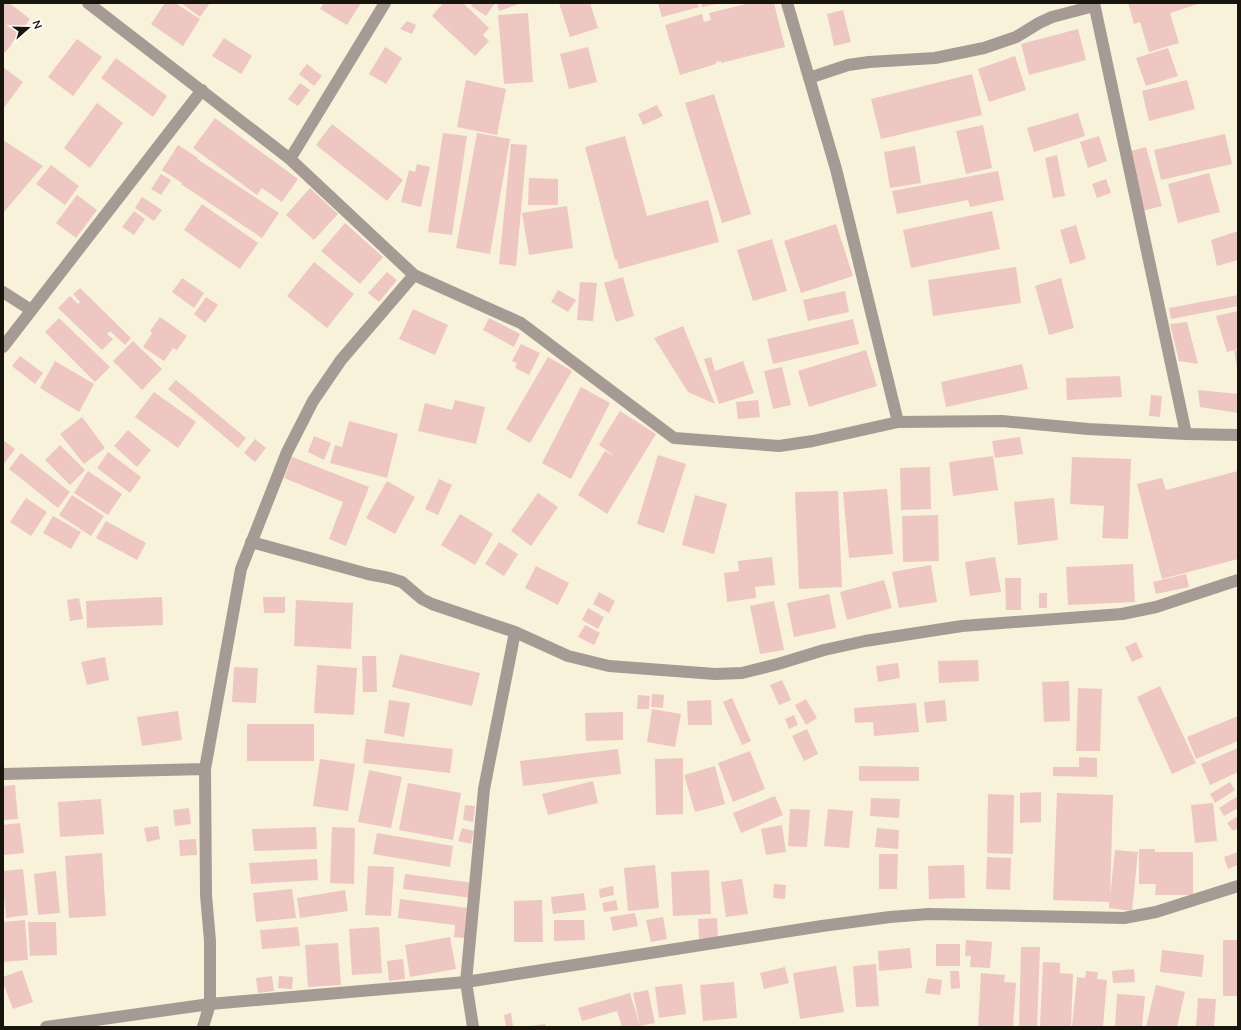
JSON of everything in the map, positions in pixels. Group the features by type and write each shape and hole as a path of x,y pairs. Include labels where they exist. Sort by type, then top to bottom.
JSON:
{"street":[{"path":"88,3 290,159 414,276 521,323 674,438 779,446 814,441 898,422 1002,421 1088,429 1238,435"},
{"path":"290,159 385,3"},
{"path":"786,3 836,169 898,422"},
{"path":"809,78 848,65 869,62 935,58 984,48 1016,37 1052,17 1094,4 1186,434"},
{"path":"3,347 202,90"},
{"path":"203,1027 210,1004 210,941 206,895 205,769 227,640 241,569 286,452 313,401 341,360 414,276"},
{"path":"3,292 31,310"},
{"path":"251,542 402,582 422,599 432,604 515,632 568,656 609,666 715,674 742,673 824,650 865,641 962,626 1122,614 1156,607 1238,580"},
{"path":"473,1027 466,982 484,789 515,632"},
{"path":"3,774 205,769"},
{"path":"46,1027 210,1004 466,982 822,926 890,917 929,914 1124,918 1156,912 1238,886"}],"building":[{"path":"5,3 9,3 30,19 5,53 3,51 3,6"},
{"path":"165,3 175,3 200,19 183,46 151,24"},
{"path":"181,3 210,3 200,17"},
{"path":"324,3 361,3 347,25 320,9"},
{"path":"443,3 448,3 449,5 451,3 463,3 489,28 483,35 489,41 475,56 432,16"},
{"path":"473,3 495,3 486,16 471,6"},
{"path":"497,3 522,3 499,11"},
{"path":"559,3 590,3 598,28 570,37"},
{"path":"658,3 697,3 699,7 662,17"},
{"path":"701,3 717,3 717,4 702,7"},
{"path":"750,3 774,3 785,47 721,63 721,61 716,62 716,64 680,75 665,25 702,14 704,22 711,20 709,13"},
{"path":"1128,3 1201,3 1170,13 1179,43 1149,52 1140,22 1134,24"},
{"path":"843,10 851,42 834,46 827,14"},
{"path":"528,13 533,82 504,84 498,15"},
{"path":"407,21 416,25 412,34 400,29"},
{"path":"1078,29 1086,60 1029,75 1021,44"},
{"path":"224,38 252,56 241,74 212,56"},
{"path":"77,39 102,57 73,96 48,77"},
{"path":"385,47 402,58 386,84 369,74"},
{"path":"588,47 597,82 569,89 560,54"},
{"path":"1168,48 1178,76 1146,86 1136,58"},
{"path":"1015,56 1026,90 989,102 978,69"},
{"path":"116,58 167,96 153,117 101,78"},
{"path":"307,64 322,76 314,86 299,74"},
{"path":"3,67 23,82 3,109"},
{"path":"972,74 982,115 881,139 871,99"},
{"path":"466,80 506,89 497,135 457,127"},
{"path":"1187,80 1195,109 1149,121 1142,91"},
{"path":"300,83 310,90 298,106 288,99"},
{"path":"714,94 751,214 722,223 685,103"},
{"path":"97,103 123,123 90,168 64,148"},
{"path":"657,105 663,116 643,125 638,114"},
{"path":"1078,113 1085,136 1034,152 1027,128"},
{"path":"215,118 298,179 282,202 262,188 257,195 193,148"},
{"path":"332,124 403,180 387,201 316,145"},
{"path":"983,125 992,168 966,174 956,131"},
{"path":"443,133 467,136 452,235 428,232"},
{"path":"477,133 510,139 490,254 456,248"},
{"path":"1225,134 1232,164 1161,180 1154,150"},
{"path":"625,136 647,216 708,200 719,242 619,269 617,260 615,260 585,147"},
{"path":"1099,136 1107,161 1088,168 1080,142"},
{"path":"3,140 43,166 3,213"},
{"path":"511,144 527,145 516,266 499,264"},
{"path":"178,145 279,213 262,238 162,170"},
{"path":"915,146 921,183 890,188 884,152"},
{"path":"1146,147 1162,206 1142,211 1127,152"},
{"path":"1057,155 1065,196 1053,198 1045,158"},
{"path":"417,164 430,167 421,207 401,202 409,170 415,172"},
{"path":"51,165 79,186 65,205 36,184"},
{"path":"998,171 1004,200 970,207 968,200 897,214 892,191"},
{"path":"1209,173 1220,212 1178,223 1168,184"},
{"path":"161,174 171,180 161,195 151,189"},
{"path":"529,178 558,179 558,205 528,205"},
{"path":"1106,179 1111,193 1097,198 1092,184"},
{"path":"310,188 338,214 314,240 286,215"},
{"path":"77,195 97,210 76,238 56,223"},
{"path":"142,197 162,210 154,221 135,208"},
{"path":"202,204 258,243 240,269 184,230"},
{"path":"567,206 573,248 529,255 522,213"},
{"path":"134,211 145,219 134,235 122,227"},
{"path":"992,211 1000,249 911,268 903,230"},
{"path":"345,223 383,257 360,284 321,251"},
{"path":"836,224 853,276 801,293 784,241"},
{"path":"1076,225 1086,259 1070,264 1060,230"},
{"path":"1238,231 1238,260 1217,266 1211,240"},
{"path":"772,239 787,291 753,301 737,250"},
{"path":"314,262 354,294 327,328 287,296"},
{"path":"1016,267 1021,303 933,316 928,280"},
{"path":"387,272 397,280 379,302 368,293"},
{"path":"623,277 634,316 616,322 604,283"},
{"path":"182,278 204,293 194,308 172,292"},
{"path":"1061,278 1074,328 1049,335 1035,286"},
{"path":"580,282 597,283 593,321 577,320"},
{"path":"80,288 131,338 125,345 110,331 107,334 113,339 102,350 58,308 70,296 78,304 80,302 73,294"},
{"path":"558,290 576,300 568,312 551,302"},
{"path":"845,291 849,312 808,321 803,300"},
{"path":"1238,295 1238,306 1171,319 1169,308"},
{"path":"206,297 218,305 205,323 194,314"},
{"path":"413,309 448,325 435,355 399,339"},
{"path":"1238,311 1238,349 1227,352 1216,316"},
{"path":"160,317 187,336 177,350 173,348 164,361 143,347 152,333 150,331"},
{"path":"59,318 110,367 95,382 45,332"},
{"path":"489,318 520,334 514,347 483,330"},
{"path":"853,319 859,344 773,364 767,339"},
{"path":"1187,322 1198,364 1179,361 1170,324"},
{"path":"683,326 715,404 688,392 654,338"},
{"path":"133,341 162,369 142,390 113,361"},
{"path":"521,344 540,353 529,375 515,368 517,363 512,361"},
{"path":"866,350 877,386 809,407 798,371"},
{"path":"1234,350 1238,351 1237,368"},
{"path":"20,356 43,373 35,384 12,366"},
{"path":"548,357 572,371 530,443 506,429"},
{"path":"711,357 715,371 743,361 754,393 719,404 704,359"},
{"path":"55,361 94,384 79,412 40,388"},
{"path":"1022,364 1028,389 946,407 941,382"},
{"path":"782,367 791,405 773,409 764,371"},
{"path":"1120,376 1122,397 1067,400 1066,378"},
{"path":"176,380 246,438 238,448 168,389"},
{"path":"581,387 610,403 571,479 542,463"},
{"path":"1198,390 1238,394 1238,413 1200,407"},
{"path":"154,392 196,422 178,448 135,417"},
{"path":"1151,395 1162,396 1160,417 1149,416"},
{"path":"455,400 485,407 476,444 418,431 425,403 452,410"},
{"path":"758,400 760,417 738,419 736,402"},
{"path":"620,411 656,434 607,514 578,495 605,451 612,455 599,445"},
{"path":"82,417 105,448 84,464 60,434"},
{"path":"349,421 398,434 387,478 330,463 335,445 342,447"},
{"path":"128,430 151,450 137,467 114,446"},
{"path":"314,436 331,443 324,460 308,452"},
{"path":"1020,437 1023,454 995,458 992,441"},
{"path":"255,439 266,448 255,462 244,453"},
{"path":"3,440 15,449 3,465"},
{"path":"60,445 85,470 70,485 45,460"},
{"path":"108,452 141,477 130,493 97,468"},
{"path":"21,453 70,492 58,508 9,469"},
{"path":"658,455 686,464 664,533 637,524"},
{"path":"993,456 998,490 953,496 949,462"},
{"path":"292,457 369,487 346,546 329,539 343,502 284,478"},
{"path":"1072,457 1131,459 1128,539 1102,538 1104,506 1070,504"},
{"path":"930,467 931,509 901,510 900,468"},
{"path":"88,471 122,494 108,515 74,493"},
{"path":"1238,471 1238,559 1162,579 1137,484 1162,478 1166,490"},
{"path":"439,479 452,485 438,515 425,509"},
{"path":"387,481 415,497 395,534 366,518"},
{"path":"887,489 893,554 849,558 843,492"},
{"path":"838,491 842,587 799,589 795,492"},
{"path":"538,493 558,507 531,546 511,531"},
{"path":"72,495 104,516 91,536 59,515"},
{"path":"695,495 727,504 714,554 682,545"},
{"path":"26,498 47,512 31,536 10,522"},
{"path":"1054,498 1058,540 1018,545 1014,502"},
{"path":"460,514 493,534 475,565 441,545"},
{"path":"938,515 939,561 903,562 902,516"},
{"path":"53,516 81,532 71,549 43,533"},
{"path":"106,521 146,543 137,560 96,538"},
{"path":"499,542 518,554 504,576 485,564"},
{"path":"772,557 775,585 755,587 756,598 727,602 724,573 739,571 738,561"},
{"path":"995,557 1001,592 970,596 965,562"},
{"path":"1133,564 1135,602 1068,605 1066,567"},
{"path":"931,565 937,602 899,608 892,572"},
{"path":"536,566 569,583 558,605 525,588"},
{"path":"1186,574 1189,587 1156,594 1153,582"},
{"path":"1005,578 1021,578 1021,610 1006,610"},
{"path":"884,580 892,608 847,620 840,592"},
{"path":"599,592 615,601 609,613 593,604"},
{"path":"1039,593 1047,593 1047,608 1039,608"},
{"path":"829,594 836,628 794,637 787,603"},
{"path":"162,597 163,625 87,628 86,601"},
{"path":"263,597 285,597 285,613 264,613"},
{"path":"79,598 83,619 70,621 67,600"},
{"path":"296,600 353,603 351,649 294,646"},
{"path":"774,601 784,650 760,654 750,606"},
{"path":"588,608 604,617 598,629 582,620"},
{"path":"585,625 600,633 594,645 578,637"},
{"path":"1136,642 1143,657 1132,662 1125,647"},
{"path":"400,654 480,673 472,706 392,687"},
{"path":"362,656 376,656 377,692 363,692"},
{"path":"105,657 109,680 87,685 81,662"},
{"path":"978,660 979,681 939,683 938,661"},
{"path":"898,663 900,678 878,682 876,666"},
{"path":"317,665 357,668 354,715 314,713"},
{"path":"234,667 258,668 256,703 232,702"},
{"path":"782,680 791,700 779,705 770,685"},
{"path":"1069,681 1070,721 1044,722 1042,682"},
{"path":"1160,686 1196,763 1172,774 1137,697"},
{"path":"1078,688 1102,689 1100,751 1076,751"},
{"path":"652,694 664,695 663,708 651,707"},
{"path":"638,695 650,696 649,709 637,709"},
{"path":"732,698 751,741 742,745 723,702"},
{"path":"806,699 817,718 806,725 795,705"},
{"path":"389,700 410,703 404,737 384,733"},
{"path":"711,700 712,725 688,725 687,701"},
{"path":"945,700 947,721 926,723 924,702"},
{"path":"916,703 919,732 874,736 873,722 855,723 854,708"},
{"path":"652,709 681,714 675,747 647,742"},
{"path":"178,711 182,740 142,746 137,717"},
{"path":"623,712 623,740 586,741 585,713"},
{"path":"794,715 798,725 789,729 785,719"},
{"path":"1238,716 1238,741 1196,759 1187,737"},
{"path":"247,724 314,724 314,761 247,761"},
{"path":"807,729 818,754 804,761 792,736"},
{"path":"366,739 453,749 450,773 363,763"},
{"path":"1238,748 1238,772 1210,785 1201,764"},
{"path":"618,749 621,774 523,786 520,761"},
{"path":"750,751 765,789 733,802 718,763"},
{"path":"1079,757 1097,758 1097,777 1053,776 1053,767 1079,767"},
{"path":"683,758 683,814 656,815 655,759"},
{"path":"320,759 355,764 348,811 313,806"},
{"path":"715,766 725,804 695,812 684,775"},
{"path":"859,766 919,767 919,781 859,781"},
{"path":"369,770 402,777 391,828 358,822"},
{"path":"593,781 598,803 548,815 542,794"},
{"path":"1230,782 1235,790 1215,803 1210,794"},
{"path":"408,783 461,793 453,840 399,830"},
{"path":"15,785 18,819 3,820 3,786"},
{"path":"1041,792 1041,822 1020,823 1020,793"},
{"path":"1057,793 1113,795 1110,897 1115,850 1138,852 1132,911 1109,908 1109,902 1053,900"},
{"path":"988,794 1014,795 1013,854 987,853"},
{"path":"775,796 783,815 741,833 733,813"},
{"path":"1238,796 1238,808 1224,816 1219,808"},
{"path":"871,798 900,799 899,818 870,816"},
{"path":"101,799 104,834 60,837 58,802"},
{"path":"1213,803 1217,841 1195,843 1191,805"},
{"path":"465,805 475,806 473,822 463,820"},
{"path":"189,808 191,824 175,826 173,810"},
{"path":"790,809 810,810 807,847 788,846"},
{"path":"828,809 853,811 849,848 824,846"},
{"path":"1238,816 1238,828 1233,831 1227,823"},
{"path":"20,823 24,853 3,855 3,825"},
{"path":"782,825 786,852 766,855 761,829"},
{"path":"158,826 160,839 147,842 144,828"},
{"path":"316,827 317,849 254,851 252,829"},
{"path":"332,827 355,828 354,884 330,883"},
{"path":"462,828 474,831 471,844 458,841"},
{"path":"877,828 899,830 898,849 875,847"},
{"path":"377,833 453,846 450,867 373,854"},
{"path":"196,839 197,855 180,856 179,840"},
{"path":"1139,849 1155,849 1155,852 1193,852 1193,895 1155,895 1156,884 1139,884"},
{"path":"1238,852 1238,865 1228,869 1224,857"},
{"path":"102,853 106,916 69,918 65,856"},
{"path":"879,854 898,854 897,889 879,889"},
{"path":"987,857 1011,858 1010,890 986,889"},
{"path":"317,859 318,880 251,884 249,863"},
{"path":"655,865 659,908 628,911 624,868"},
{"path":"964,865 965,898 929,899 928,866"},
{"path":"368,866 394,867 391,916 365,915"},
{"path":"23,869 28,915 6,918 3,871"},
{"path":"709,870 711,914 673,916 671,872"},
{"path":"56,871 60,913 38,915 34,874"},
{"path":"405,874 474,883 472,898 403,889"},
{"path":"742,879 748,914 726,917 721,882"},
{"path":"774,884 786,885 785,899 773,898"},
{"path":"613,886 614,895 600,898 599,889"},
{"path":"292,889 296,918 256,922 253,893"},
{"path":"345,890 348,911 300,918 297,898"},
{"path":"584,893 586,910 553,914 551,897"},
{"path":"400,899 475,909 472,939 454,937 455,925 398,918"},
{"path":"542,900 543,942 514,942 514,901"},
{"path":"616,900 618,910 604,912 602,903"},
{"path":"635,913 638,926 613,931 610,917"},
{"path":"663,917 667,939 651,942 646,920"},
{"path":"717,918 718,937 699,939 698,919"},
{"path":"25,920 28,960 3,962 3,922"},
{"path":"554,920 584,920 585,940 554,941"},
{"path":"28,922 56,922 57,955 30,956"},
{"path":"298,927 300,946 262,949 260,930"},
{"path":"379,927 382,973 352,975 349,929"},
{"path":"450,937 456,969 410,977 405,945"},
{"path":"966,940 992,942 990,968 970,967 971,956 965,956"},
{"path":"1223,940 1238,940 1238,996 1223,996"},
{"path":"338,943 341,985 308,987 305,945"},
{"path":"936,944 960,944 960,966 936,966"},
{"path":"1021,947 1040,947 1037,1027 1019,1027"},
{"path":"910,948 912,968 879,971 878,951"},
{"path":"1162,950 1204,955 1202,977 1160,972"},
{"path":"403,959 405,979 389,981 387,961"},
{"path":"1043,962 1060,963 1060,973 1073,974 1071,1027 1040,1027"},
{"path":"876,964 879,1006 856,1007 853,966"},
{"path":"836,966 844,1012 800,1019 793,973"},
{"path":"785,967 789,983 764,989 760,973"},
{"path":"1134,969 1135,982 1113,983 1112,971"},
{"path":"22,970 33,1002 13,1009 3,983 3,977"},
{"path":"950,971 959,971 960,988 951,989"},
{"path":"1086,971 1098,972 1097,979 1107,980 1103,1027 1072,1027 1077,977 1085,978"},
{"path":"981,973 1005,975 1004,982 1016,983 1013,1027 978,1027"},
{"path":"272,976 274,991 258,993 256,978"},
{"path":"279,976 293,977 292,989 278,988"},
{"path":"928,978 942,980 940,995 925,993"},
{"path":"734,982 737,1018 703,1021 700,985"},
{"path":"682,984 686,1014 659,1018 655,987"},
{"path":"1156,985 1185,992 1177,1027 1146,1027"},
{"path":"648,990 655,1023 640,1026 633,993"},
{"path":"630,993 640,1026 622,1027 617,1011 582,1021 578,1008"},
{"path":"1117,994 1145,996 1142,1027 1115,1027"},
{"path":"1198,998 1216,999 1214,1027 1196,1027"},
{"path":"511,1013 513,1027 506,1027 504,1015"},
{"path":"545,1024 546,1027 530,1027 530,1026"}]}
